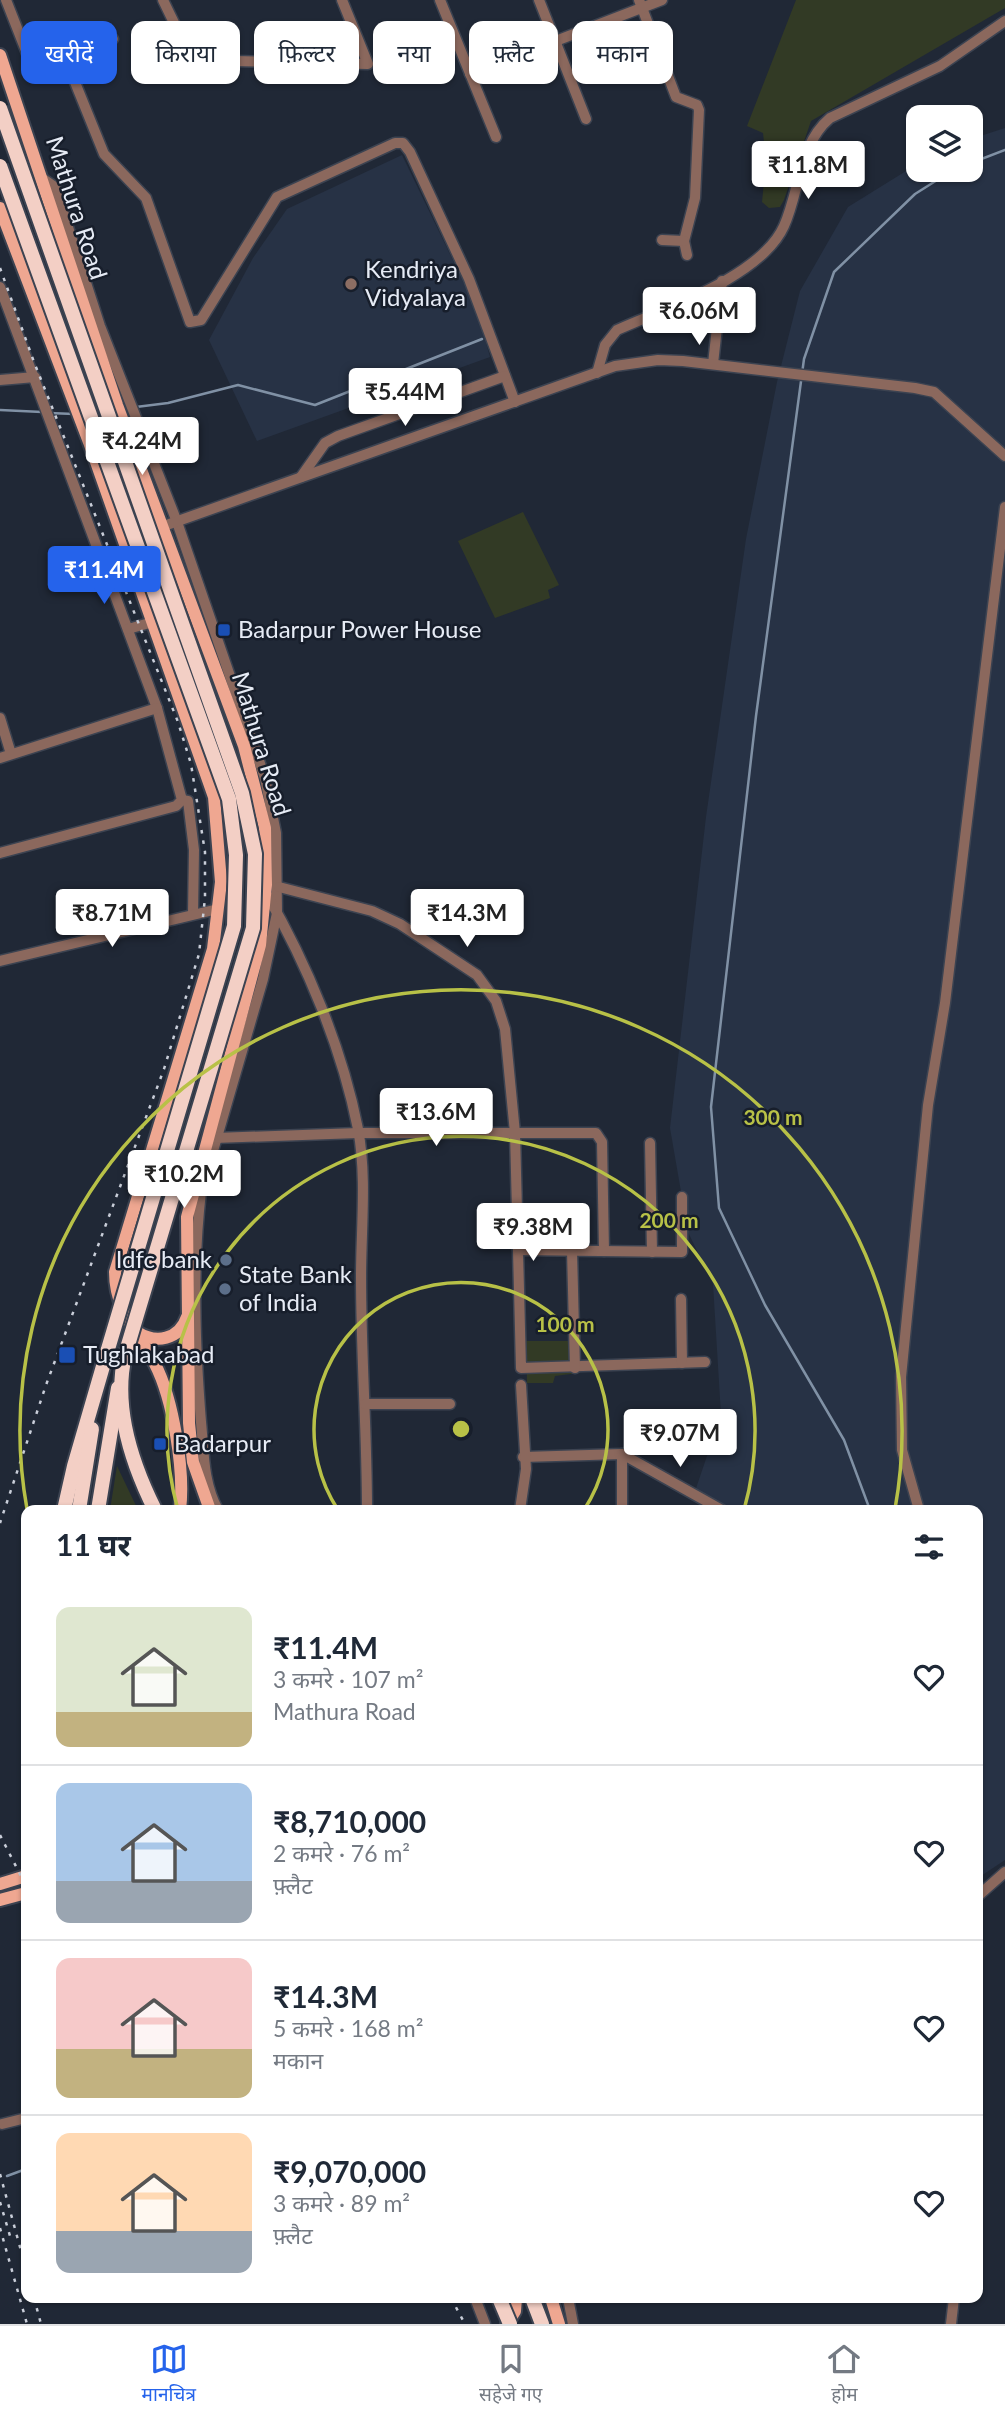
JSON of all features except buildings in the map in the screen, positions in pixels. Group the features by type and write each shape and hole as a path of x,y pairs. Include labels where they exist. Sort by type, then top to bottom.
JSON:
{"highway":[{"name":"Mathura Road","path":"0,108 242,793 255,854 253,928 176,1178 124,1363 127,1439 153,1505"},
{"name":"Mathura Road","path":"0,166 229,799 236,855 234,926 74,1466 65,1505"},
{"path":"99,1505 124,1363"},
{"path":"80,1505 102,1371"},
{"path":"501,2303 509,2324"},
{"path":"534,2303 542,2324"}],"main road":[{"name":"Mathura Road","path":"0,55 161,527 200,612 244,746 262,816 266,893 260,945 187,1217 190,1442 198,1480 209,1505"},
{"path":"0,208 106,490 214,797 221,882 213,949 115,1272 117,1295 129,1325 155,1364 165,1389 180,1471 180,1505"},
{"path":"106,490 144,479"},
{"path":"153,622 200,612"},
{"path":"134,1205 187,1217"},
{"path":"129,1325 144,1337 165,1339 181,1330 188,1310"},
{"path":"0,1902 20,1895"},
{"path":"509,2324 516,2303"},
{"path":"553,2303 559,2324"}],"street":[{"path":"6,0 21,38"},
{"path":"163,0 192,60 368,64 342,0"},
{"path":"440,0 469,72"},
{"path":"539,0 547,21"},
{"path":"558,40 641,4 662,0"},
{"path":"641,4 676,97 697,104 699,110 695,198 684,241 687,255"},
{"path":"597,373 605,345 617,330 722,281 764,253 783,227 809,145 818,128 830,118 940,66 1005,22"},
{"path":"558,49 586,119"},
{"path":"75,84 104,154 146,198 190,322 201,320 277,197 396,143 403,143 410,152 469,279 514,402"},
{"path":"474,84 496,137"},
{"path":"663,240 684,241"},
{"path":"713,364 722,281"},
{"path":"0,287 157,708 182,800 187,802 194,850 193,914"},
{"path":"161,527 615,366 658,360 784,372 934,392 1005,456"},
{"path":"301,478 325,443 338,436 505,376"},
{"path":"0,380 35,377"},
{"path":"121,405 135,421 177,522 200,612 265,778 274,815 279,887 277,913 263,979 201,1192 196,1251 198,1380 204,1462 211,1497 215,1505"},
{"path":"918,1505 902,1450 901,1377 928,1105 945,1003 1005,507"},
{"path":"128,629 153,622"},
{"path":"0,758 157,708"},
{"path":"0,718 11,754"},
{"path":"0,853 176,806 182,800"},
{"path":"279,887 387,917 477,975 502,1015 514,1133 521,1368 705,1362"},
{"path":"266,893 309,980 348,1085 358,1133 367,1505"},
{"path":"0,961 218,909"},
{"path":"215,1138 358,1133 590,1132 600,1136 604,1251"},
{"path":"650,1143 652,1252"},
{"path":"518,1250 684,1250 681,1196"},
{"path":"572,1251 575,1368"},
{"path":"681,1299 682,1363"},
{"path":"521,1385 523,1457 526,1469 521,1505"},
{"path":"365,1404 450,1404"},
{"path":"523,1457 622,1454 713,1505"},
{"path":"622,1454 622,1505"},
{"path":"983,1892 1005,1872"},
{"path":"983,1900 1005,1880"},
{"path":"2,2124 21,2119"},
{"path":"477,2303 485,2324"},
{"path":"569,2303 573,2324"},
{"path":"951,2324 953,2303"}],"shaded area":[{"path":"1005,128 1005,1860 983,1875 983,1505 702,1505 692,1500 721,1415 713,1284 688,1232 670,1128 706,817 746,539 777,382 800,291 848,207 906,171 906,182 983,182 983,135"},
{"name":"Kendriya Vidyalaya","path":"402,155 477,310 490,357 257,441 209,340 253,258 287,209"}],"green space":[{"path":"796,0 1005,0 1005,8 811,121 784,200 780,207 769,208 762,202 766,161 763,133 747,126"},
{"path":"523,512 559,585 548,590 550,598 495,618 458,541"},
{"path":"526,1341 578,1341 578,1373 555,1376 553,1383 527,1383"},
{"path":"117,1466 136,1505 111,1505"}],"waterway":[{"path":"983,158 1005,150"},
{"path":"868,1505 844,1440 765,1305 719,1208 711,1107 756,716 804,359 834,272 915,194 934,182"},
{"path":"136,407 168,403 238,385 315,405 482,339"},
{"path":"0,410 42,412"},
{"path":"49,413 74,414"},
{"path":"7,2176 21,2171"}],"railway":[{"path":"0,268 34,362 178,722 191,764 205,852 205,898 199,954 164,1069 46,1385 0,1523"},
{"path":"0,1835 21,1876"},
{"path":"0,2174 21,2251"},
{"path":"0,2202 10,2236"},
{"path":"0,2228 21,2303"},
{"path":"21,2303 27,2324"},
{"path":"35,2303 41,2324"},
{"path":"454,2303 465,2324"}],"place":[{"name":"Kendriya Vidyalaya","path":"351,284"},
{"name":"Badarpur Power House","path":"224,630"},
{"name":"Idfc bank","path":"226,1260"},
{"name":"State Bank of India","path":"225,1289"},
{"name":"Tughlakabad","path":"67,1355"},
{"name":"Badarpur","path":"160,1444"}]}
